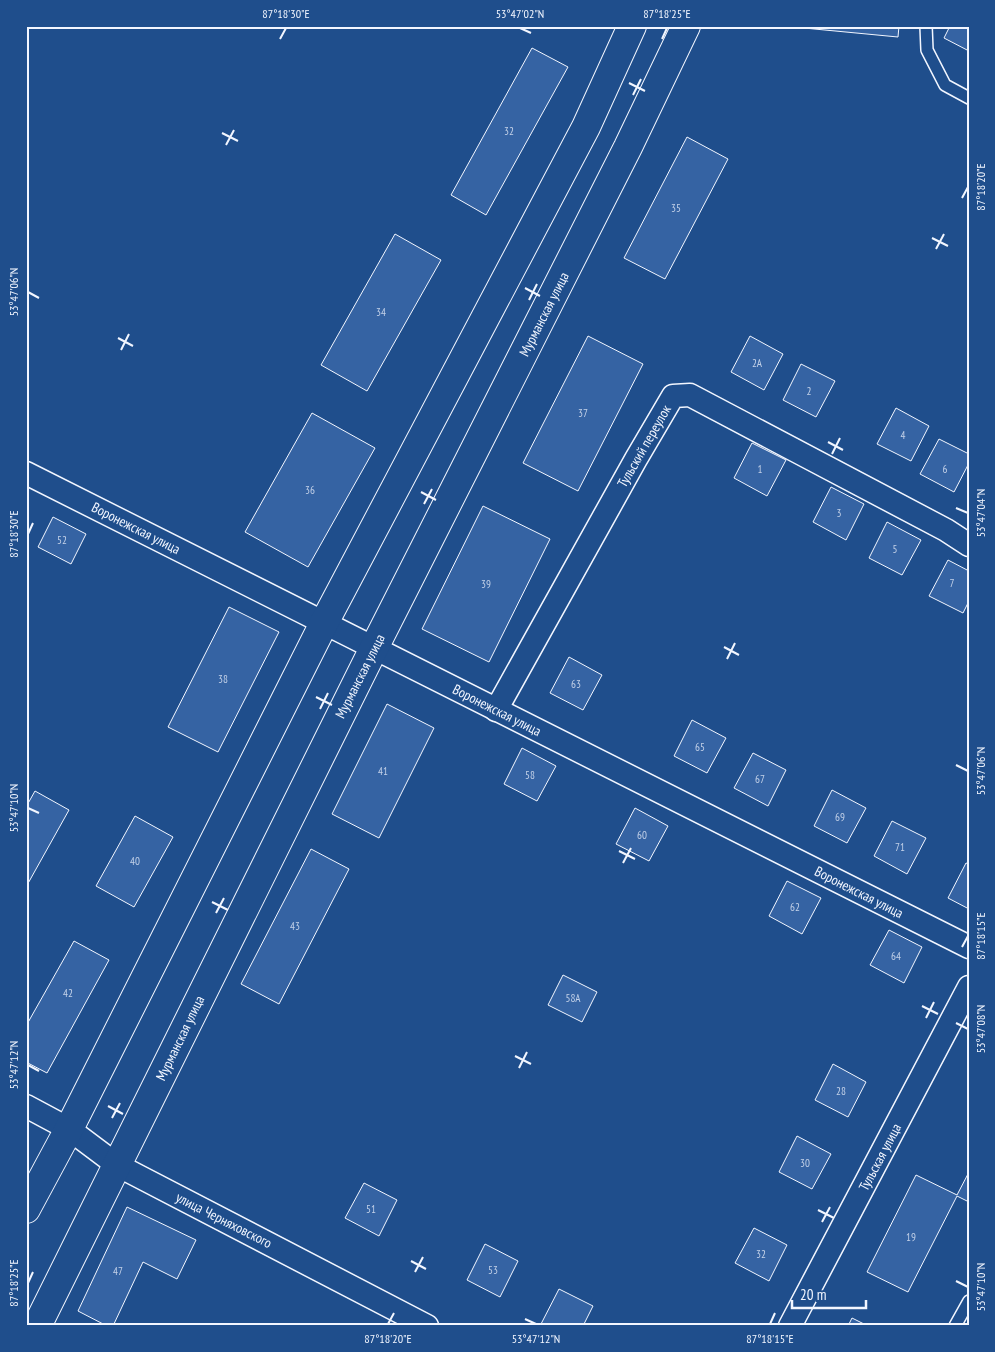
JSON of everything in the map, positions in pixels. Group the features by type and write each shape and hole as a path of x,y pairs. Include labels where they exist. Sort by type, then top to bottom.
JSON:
{"main road":[{"path":"26,1209 69,1129 324,623 586,127 632,26"},
{"name":"Мурманская улица","path":"37,1326 374,648 628,147 686,26"}],"street":[{"name":"Тульский переулок","path":"496,710 673,396 690,395 946,530 969,545"},
{"name":"Воронежская улица","path":"26,473 969,947"},
{"name":"Тульская улица","path":"790,1326 969,988"},
{"name":"улица Черняховского","path":"26,1106 69,1129 117,1165 427,1326"}],"lane":[{"path":"926,26 927,50 945,85 969,98"},
{"path":"955,1326 969,1301"}],"building":[{"path":"783,26 899,26 898,37"},
{"path":"950,26 969,26 969,51 944,38"},
{"path":"532,48 568,67 486,215 451,195"},
{"path":"687,137 728,159 665,279 624,258"},
{"path":"395,234 441,260 367,391 321,365"},
{"path":"588,336 643,364 578,491 523,463"},
{"path":"750,336 783,354 764,390 731,372"},
{"path":"801,364 835,381 816,417 783,400"},
{"path":"896,408 929,426 911,461 877,444"},
{"path":"312,413 375,448 308,567 245,532"},
{"path":"939,439 969,454 969,463 954,492 920,474"},
{"path":"752,443 786,460 767,496 734,478"},
{"path":"831,487 864,504 846,540 813,522"},
{"path":"483,506 550,539 489,662 422,629"},
{"path":"53,517 86,534 71,564 38,547"},
{"path":"887,522 921,540 902,575 869,558"},
{"path":"948,560 969,571 969,601 963,613 929,596"},
{"path":"229,607 279,632 218,752 168,727"},
{"path":"569,657 602,675 583,710 550,693"},
{"path":"387,704 434,728 379,838 332,814"},
{"path":"692,720 726,738 707,773 674,756"},
{"path":"522,748 556,766 537,801 504,784"},
{"path":"753,753 786,770 768,806 734,788"},
{"path":"832,790 866,808 847,843 814,826"},
{"path":"35,791 69,810 26,887 26,807"},
{"path":"635,808 668,826 649,861 616,844"},
{"path":"135,816 173,837 134,907 96,886"},
{"path":"892,821 926,838 907,874 874,856"},
{"path":"311,849 349,869 279,1004 241,984"},
{"path":"966,863 969,864 969,909 948,898"},
{"path":"787,881 821,898 802,934 769,916"},
{"path":"889,930 922,947 904,983 870,965"},
{"path":"74,941 109,960 47,1073 26,1062 26,1026"},
{"path":"563,975 597,992 582,1022 548,1005"},
{"path":"833,1064 866,1082 848,1117 815,1100"},
{"path":"797,1136 831,1154 812,1189 779,1172"},
{"path":"969,1172 969,1202 957,1196 908,1292 867,1272 916,1175 957,1195"},
{"path":"364,1183 397,1200 379,1236 345,1218"},
{"path":"127,1207 196,1240 177,1279 143,1262 113,1326 107,1326 78,1311"},
{"path":"754,1228 787,1245 769,1281 735,1263"},
{"path":"485,1244 518,1261 500,1297 467,1280"},
{"path":"559,1289 593,1306 583,1326 544,1326 541,1324"},
{"path":"852,1318 868,1326 848,1326"}]}
